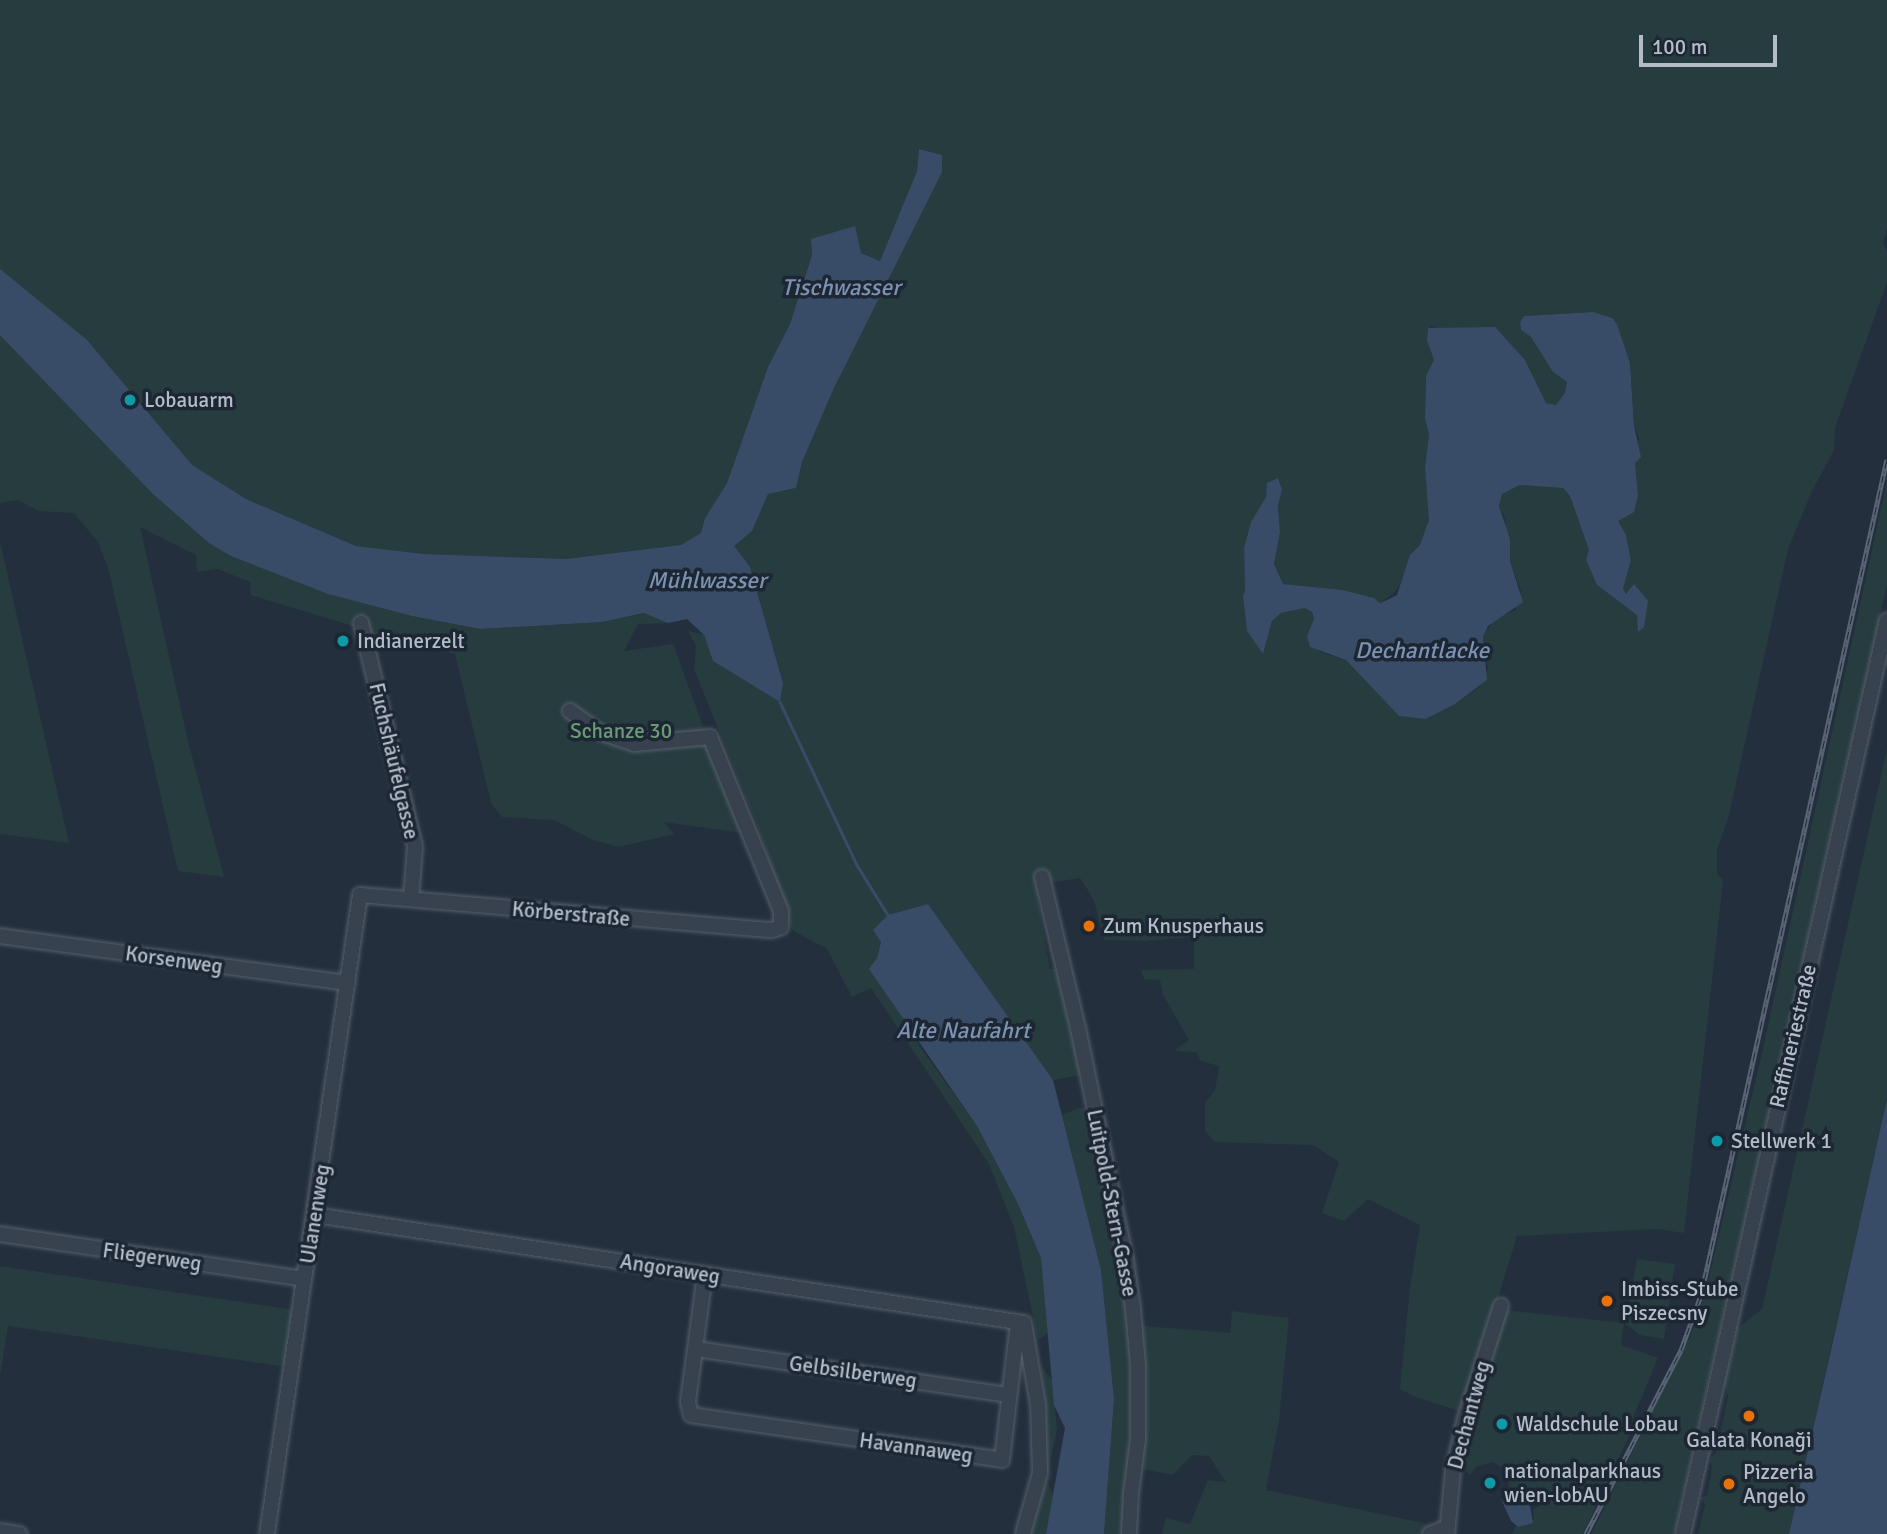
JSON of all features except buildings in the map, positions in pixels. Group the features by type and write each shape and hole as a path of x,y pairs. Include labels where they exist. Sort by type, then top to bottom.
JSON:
{"street":[{"name":"Raffineriestraße","path":"1683,1534 1887,620"},
{"name":"Fuchshäufelgasse","path":"361,623 415,847 411,899"},
{"name":"Körberstraße","path":"360,894 772,930 781,927 781,911 710,737 634,744 599,732 570,710"},
{"name":"Luitpold-Stern-Gasse","path":"1042,877 1078,1028 1126,1259 1133,1309 1138,1365 1138,1439 1130,1494 1129,1534"},
{"name":"Ulanenweg","path":"267,1534 360,894"},
{"name":"Korsenweg","path":"0,936 348,983"},
{"name":"Angoraweg","path":"315,1215 1021,1322"},
{"name":"Fliegerweg","path":"0,1234 304,1279"},
{"path":"696,1349 705,1274"},
{"name":"Dechantweg","path":"1430,1534 1448,1531 1453,1470 1465,1419 1501,1306"},
{"path":"1021,1322 1038,1405 1040,1473 1023,1534"},
{"name":"Havannaweg","path":"696,1349 688,1402 691,1415 1002,1460 1021,1322"},
{"name":"Gelbsilberweg","path":"696,1349 1009,1395"},
{"path":"0,1531 20,1534"}],"green space":[{"name":"Schanze 30","path":"0,0 1887,0 1887,229 1883,243 1887,250 1887,282 1835,428 1834,450 1812,491 1788,549 1728,819 1717,849 1717,874 1723,880 1684,1233 1656,1229 1517,1236 1463,1412 1415,1397 1400,1389 1410,1288 1420,1225 1368,1199 1344,1221 1322,1213 1339,1162 1313,1145 1215,1142 1205,1131 1205,1102 1215,1091 1219,1066 1201,1061 1196,1052 1174,1051 1189,1040 1163,995 1160,980 1144,979 1141,970 1194,969 1194,937 1146,941 1104,940 1094,900 1080,878 1054,882 1037,896 1050,969 1057,969 1081,1075 1053,1080 928,904 881,942 877,958 920,1047 977,1126 1018,1204 1041,1258 1048,1333 1038,1340 1014,1227 989,1164 871,988 852,997 827,949 792,930 758,827 694,669 696,646 688,631 704,635 713,661 780,702 783,682 750,567 733,546 752,531 768,494 796,488 802,462 834,388 885,283 942,155 919,149 917,171 880,261 811,239 812,255 790,324 768,367 727,483 705,518 701,533 681,545 566,559 424,554 356,546 246,499 212,478 328,594 412,616 480,629 602,622 645,613 668,623 638,624 624,651 673,644 742,833 664,822 674,834 619,847 593,840 554,820 502,817 491,803 455,654 368,635 356,627 251,595 250,582 218,569 197,572 196,555 140,527 188,741 224,877 178,871 108,568 98,542 74,513 38,511 18,500 0,503","holes":["1593,312 1611,318 1617,324 1630,363 1634,426 1639,438 1635,463 1637,480 1617,520 1626,535 1631,560 1623,589 1626,595 1634,585 1644,627 1638,631 1638,615 1597,585 1586,560 1589,550 1570,496 1563,488 1520,485 1502,494 1499,506 1505,519 1510,561 1521,591 1515,610 1495,619 1483,636 1488,669 1480,687 1455,704 1427,719 1399,716 1346,660 1320,652 1307,636 1314,620 1312,612 1305,608 1281,613 1272,621 1264,652 1247,631 1243,596 1244,548 1251,522 1266,497 1282,490 1278,506 1280,532 1274,564 1283,584 1343,590 1373,598 1380,603 1395,592 1405,577 1410,555 1420,546 1430,520 1425,467 1429,434 1425,419 1426,376 1434,360 1427,341 1431,326 1525,360 1546,403 1556,405 1565,393 1567,382 1553,372 1531,337 1521,330 1520,322 1524,316"]},
{"path":"1887,481 1887,585 1674,1534 1591,1534 1691,1335 1706,1290 1762,1053"},
{"path":"0,542 69,843 0,834"},
{"path":"1887,749 1887,1099 1789,1534 1698,1534 1705,1504 1700,1498 1707,1495 1712,1467 1710,1460 1716,1452 1728,1397 1724,1384 1738,1328 1762,1309"},
{"path":"1081,1107 1091,1110 1131,1325 1230,1333 1232,1311 1289,1318 1279,1420 1266,1490 1447,1528 1447,1534 1162,1534 1166,1518 1190,1524 1208,1480 1226,1482 1209,1456 1192,1455 1173,1475 1137,1468 1124,1534 1104,1534 1114,1399 1101,1270 1062,1115"},
{"path":"1637,1259 1675,1264 1664,1339 1640,1335 1625,1324"},
{"path":"0,1266 295,1310 287,1367 8,1326 0,1376"},
{"path":"1503,1310 1624,1323 1621,1345 1658,1358 1632,1420 1636,1421 1583,1534 1512,1534 1516,1526 1534,1519 1533,1510 1544,1502 1542,1495 1525,1500 1514,1490 1509,1490 1507,1470 1493,1462 1476,1467 1470,1475 1459,1465"},
{"path":"1041,1366 1052,1380 1057,1430 1046,1480 1054,1496 1046,1534 1026,1534 1041,1477 1044,1392"}],"water":[{"name":"Mühlwasser","path":"919,149 942,155 942,172 834,388 802,462 796,488 768,494 752,531 734,546 750,567 783,683 780,702 713,661 704,635 687,619 668,623 644,613 602,622 480,629 412,616 328,594 231,556 209,543 153,494 0,335 0,269 87,340 192,465 246,499 356,546 424,554 566,559 681,545 701,533 705,518 727,483 768,367 790,324 812,255 811,239 855,226 861,253 880,261 917,171"},
{"name":"Dechantlacke","path":"1593,312 1612,318 1617,324 1630,363 1634,426 1641,457 1635,463 1638,495 1634,512 1618,521 1626,535 1631,560 1623,589 1626,594 1634,584 1648,601 1644,627 1638,632 1637,615 1597,585 1586,560 1589,550 1570,496 1563,488 1520,485 1502,494 1499,506 1510,539 1510,561 1523,602 1488,626 1483,637 1487,680 1455,704 1426,719 1399,716 1346,660 1310,647 1307,636 1314,619 1312,612 1305,608 1281,613 1272,621 1263,654 1247,631 1243,596 1244,548 1251,522 1266,497 1267,483 1278,478 1282,490 1278,506 1280,532 1274,564 1283,584 1343,590 1374,598 1380,603 1397,595 1410,555 1420,545 1429,520 1425,467 1429,434 1425,419 1426,376 1434,360 1427,341 1428,328 1495,327 1525,360 1546,403 1556,405 1565,393 1567,382 1553,372 1531,337 1521,330 1520,322 1524,316"},
{"name":"Alte Naufahrt","path":"928,904 1053,1080 1101,1270 1114,1399 1104,1534 1046,1534 1065,1428 1054,1405 1041,1258 1018,1204 977,1126 869,969 877,958 881,942 873,930 888,915"},
{"path":"1887,1099 1887,1534 1789,1534 1834,1337"},
{"path":"1512,1489 1529,1500 1533,1523 1518,1527 1511,1521 1502,1501"}],"waterway":[{"name":"Mühlwasser","path":"780,702 857,865 888,915"}],"railway":[{"path":"1586,1534 1681,1350 1701,1295 1887,459"}],"place":[{"name":"Lobauarm","path":"130,400"},
{"name":"Indianerzelt","path":"343,641"},
{"name":"Zum Knusperhaus","path":"1089,926"},
{"name":"Stellwerk 1","path":"1717,1141"},
{"name":"Imbiss-Stube Piszecsny","path":"1607,1301"},
{"name":"Galata Konaği","path":"1749,1416"},
{"name":"Waldschule Lobau","path":"1502,1424"},
{"name":"nationalparkhaus wien-lobAU","path":"1490,1483"},
{"name":"Pizzeria Angelo","path":"1729,1484"}],"water label":[{"name":"Tischwasser","path":"841,288"}]}
